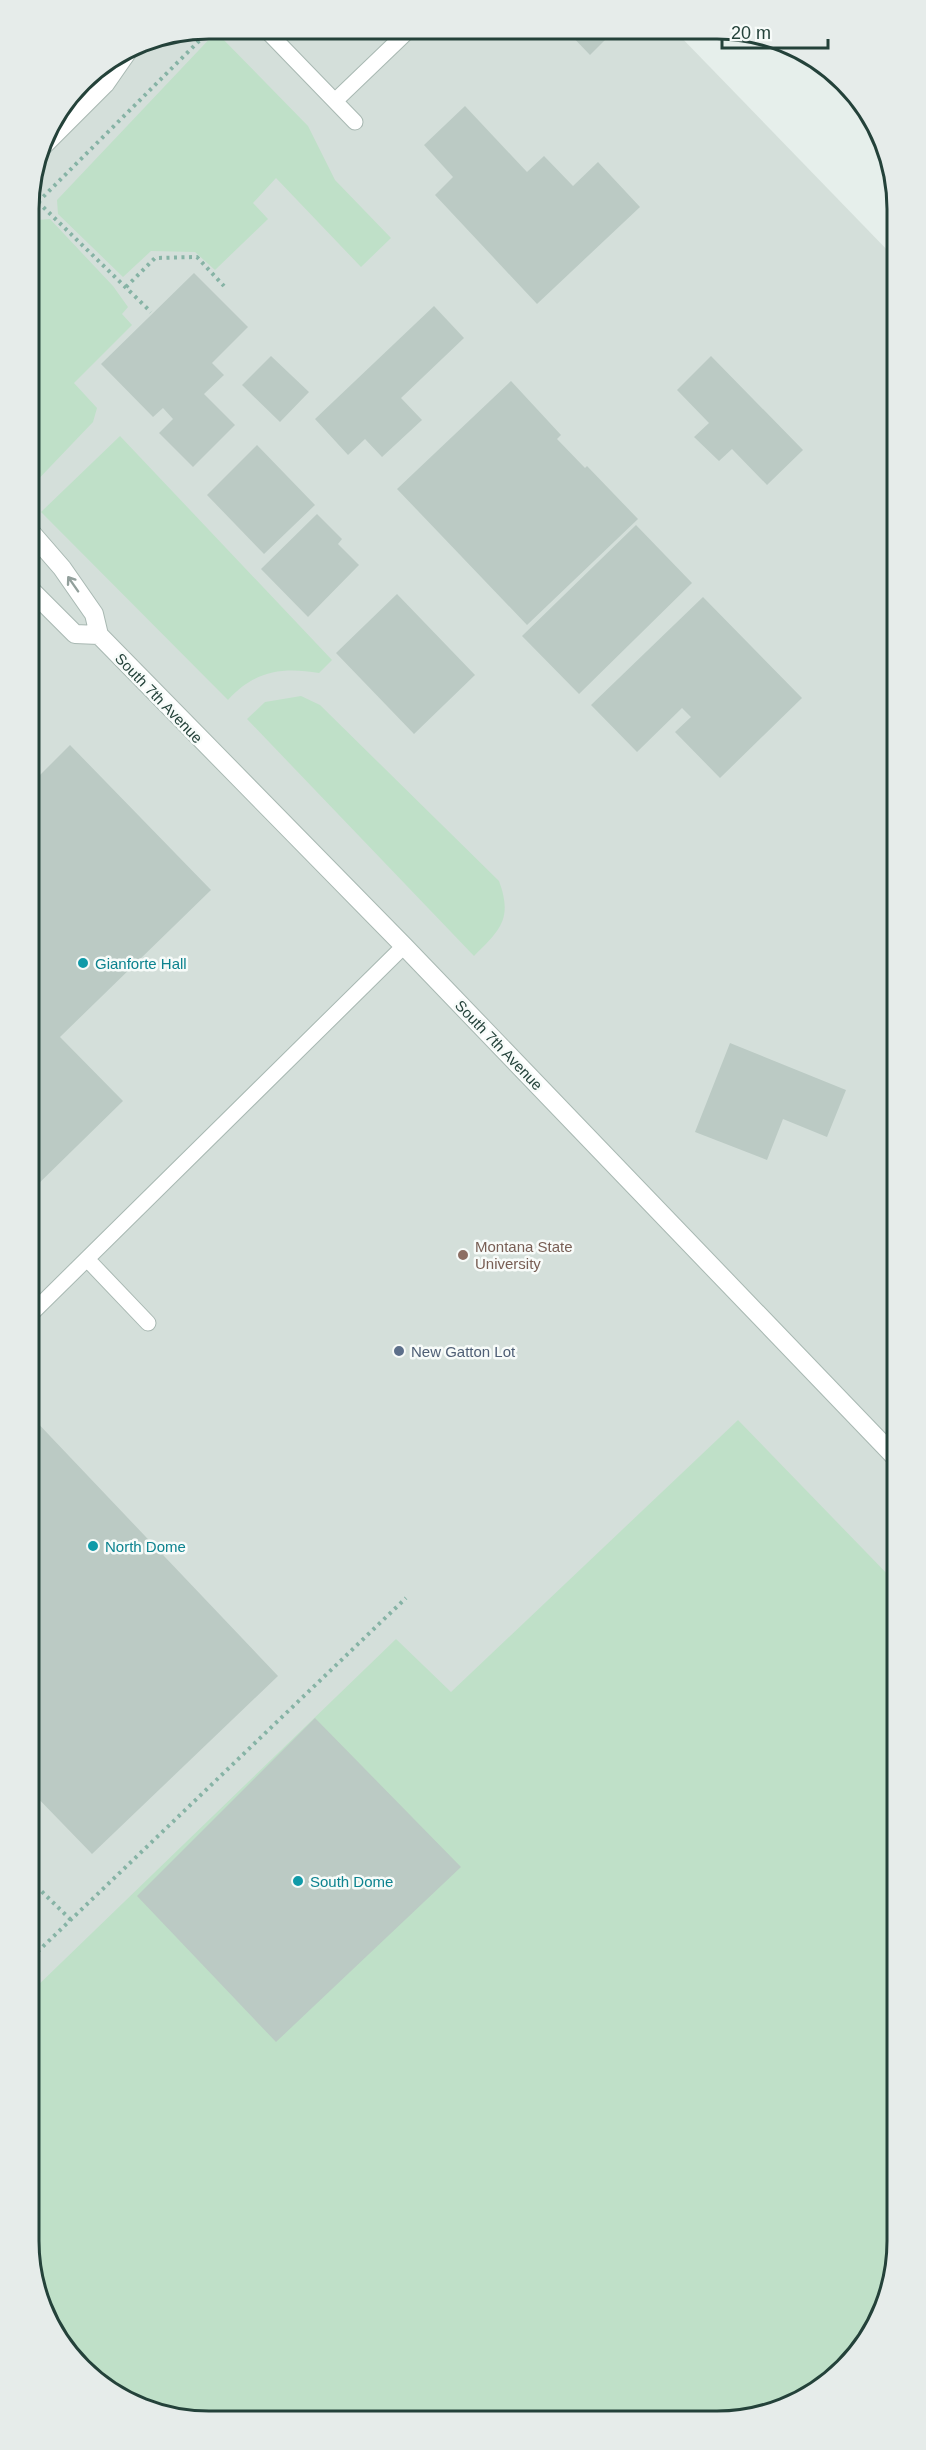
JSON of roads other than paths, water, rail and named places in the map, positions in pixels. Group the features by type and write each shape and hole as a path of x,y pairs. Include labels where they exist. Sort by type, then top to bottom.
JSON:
{"street":[{"path":"58,132 105,84 116,67"},
{"name":"South 7th Avenue","path":"39,542 62,568 94,614 99,635 404,946 887,1449"},
{"path":"39,598 75,634 99,635"}],"lane":[{"path":"275,39 355,122"},
{"path":"335,101 400,39"},
{"path":"39,1306 404,946"},
{"path":"87,1259 148,1323"}],"place":[{"name":"Gianforte Hall","path":"83,963"},
{"name":"Montana State University","path":"463,1255"},
{"name":"New Gatton Lot","path":"399,1351"},
{"name":"North Dome","path":"93,1546"},
{"name":"South Dome","path":"298,1881"}]}
